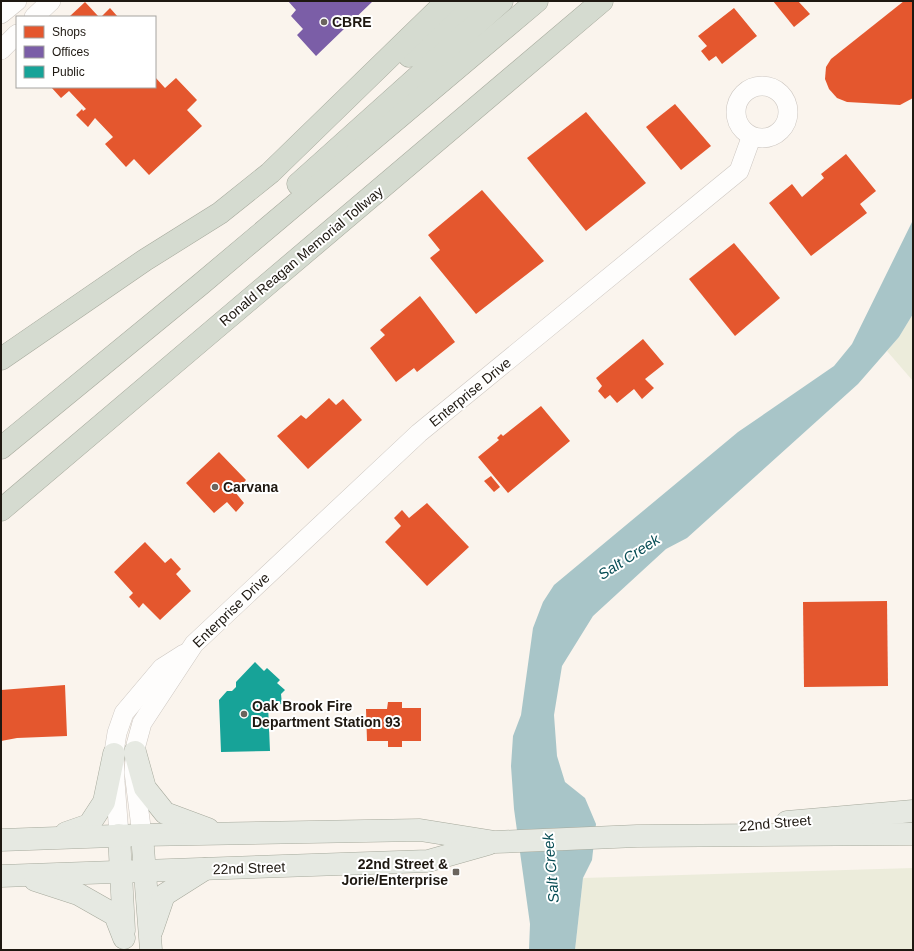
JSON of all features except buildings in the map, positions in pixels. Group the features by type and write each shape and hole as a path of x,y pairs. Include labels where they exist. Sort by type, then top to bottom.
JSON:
{"highway":[{"path":"270,173 447,1"},
{"path":"1,359 139,264 220,213 270,173 474,1"},
{"path":"259,236 289,192 502,1"},
{"path":"1,448 259,236 537,1"},
{"name":"Ronald Reagan Memorial Tollway","path":"1,510 602,1"}],"main road":[{"path":"125,753 145,788 165,813 218,833"},
{"path":"53,838 89,825 104,802 125,753"},
{"name":"22nd Street","path":"637,836 913,811"},
{"name":"22nd Street","path":"1,840 119,835 420,830 495,842 637,836 913,834"},
{"path":"119,835 125,944"},
{"path":"142,835 143,871 150,943"},
{"name":"22nd Street","path":"11,876 428,861 495,842"},
{"path":"150,943 164,895 205,869"},
{"path":"11,876 78,894 115,915 125,944"}],"street":[{"path":"1,14 17,1"},
{"path":"35,16 50,1"},
{"path":"1,50 16,35"},
{"name":"Enterprise Drive","path":"119,835 114,781 125,753 142,723 187,652 419,434 740,171 751,138"},
{"name":"Enterprise Drive","path":"125,753 134,772 142,835"}],"green space":[{"path":"913,314 913,381 887,351 899,337"},
{"path":"913,868 913,950 575,950 583,878"}],"water":[{"name":"Salt Creek","path":"913,220 913,314 899,337 858,384 687,538 666,549 593,616 562,666 554,715 557,756 565,782 585,798 596,824 592,860 583,878 575,950 529,950 530,924 514,809 511,766 513,736 521,715 533,628 543,602 554,585 738,432 834,366 852,344"}],"place":[{"name":"CBRE","path":"324,22"},
{"name":"Carvana","path":"215,487"},
{"name":"Oak Brook Fire Department Station 93","path":"244,714"},
{"name":"22nd Street & Jorie/Enterprise","path":"456,872"}]}
